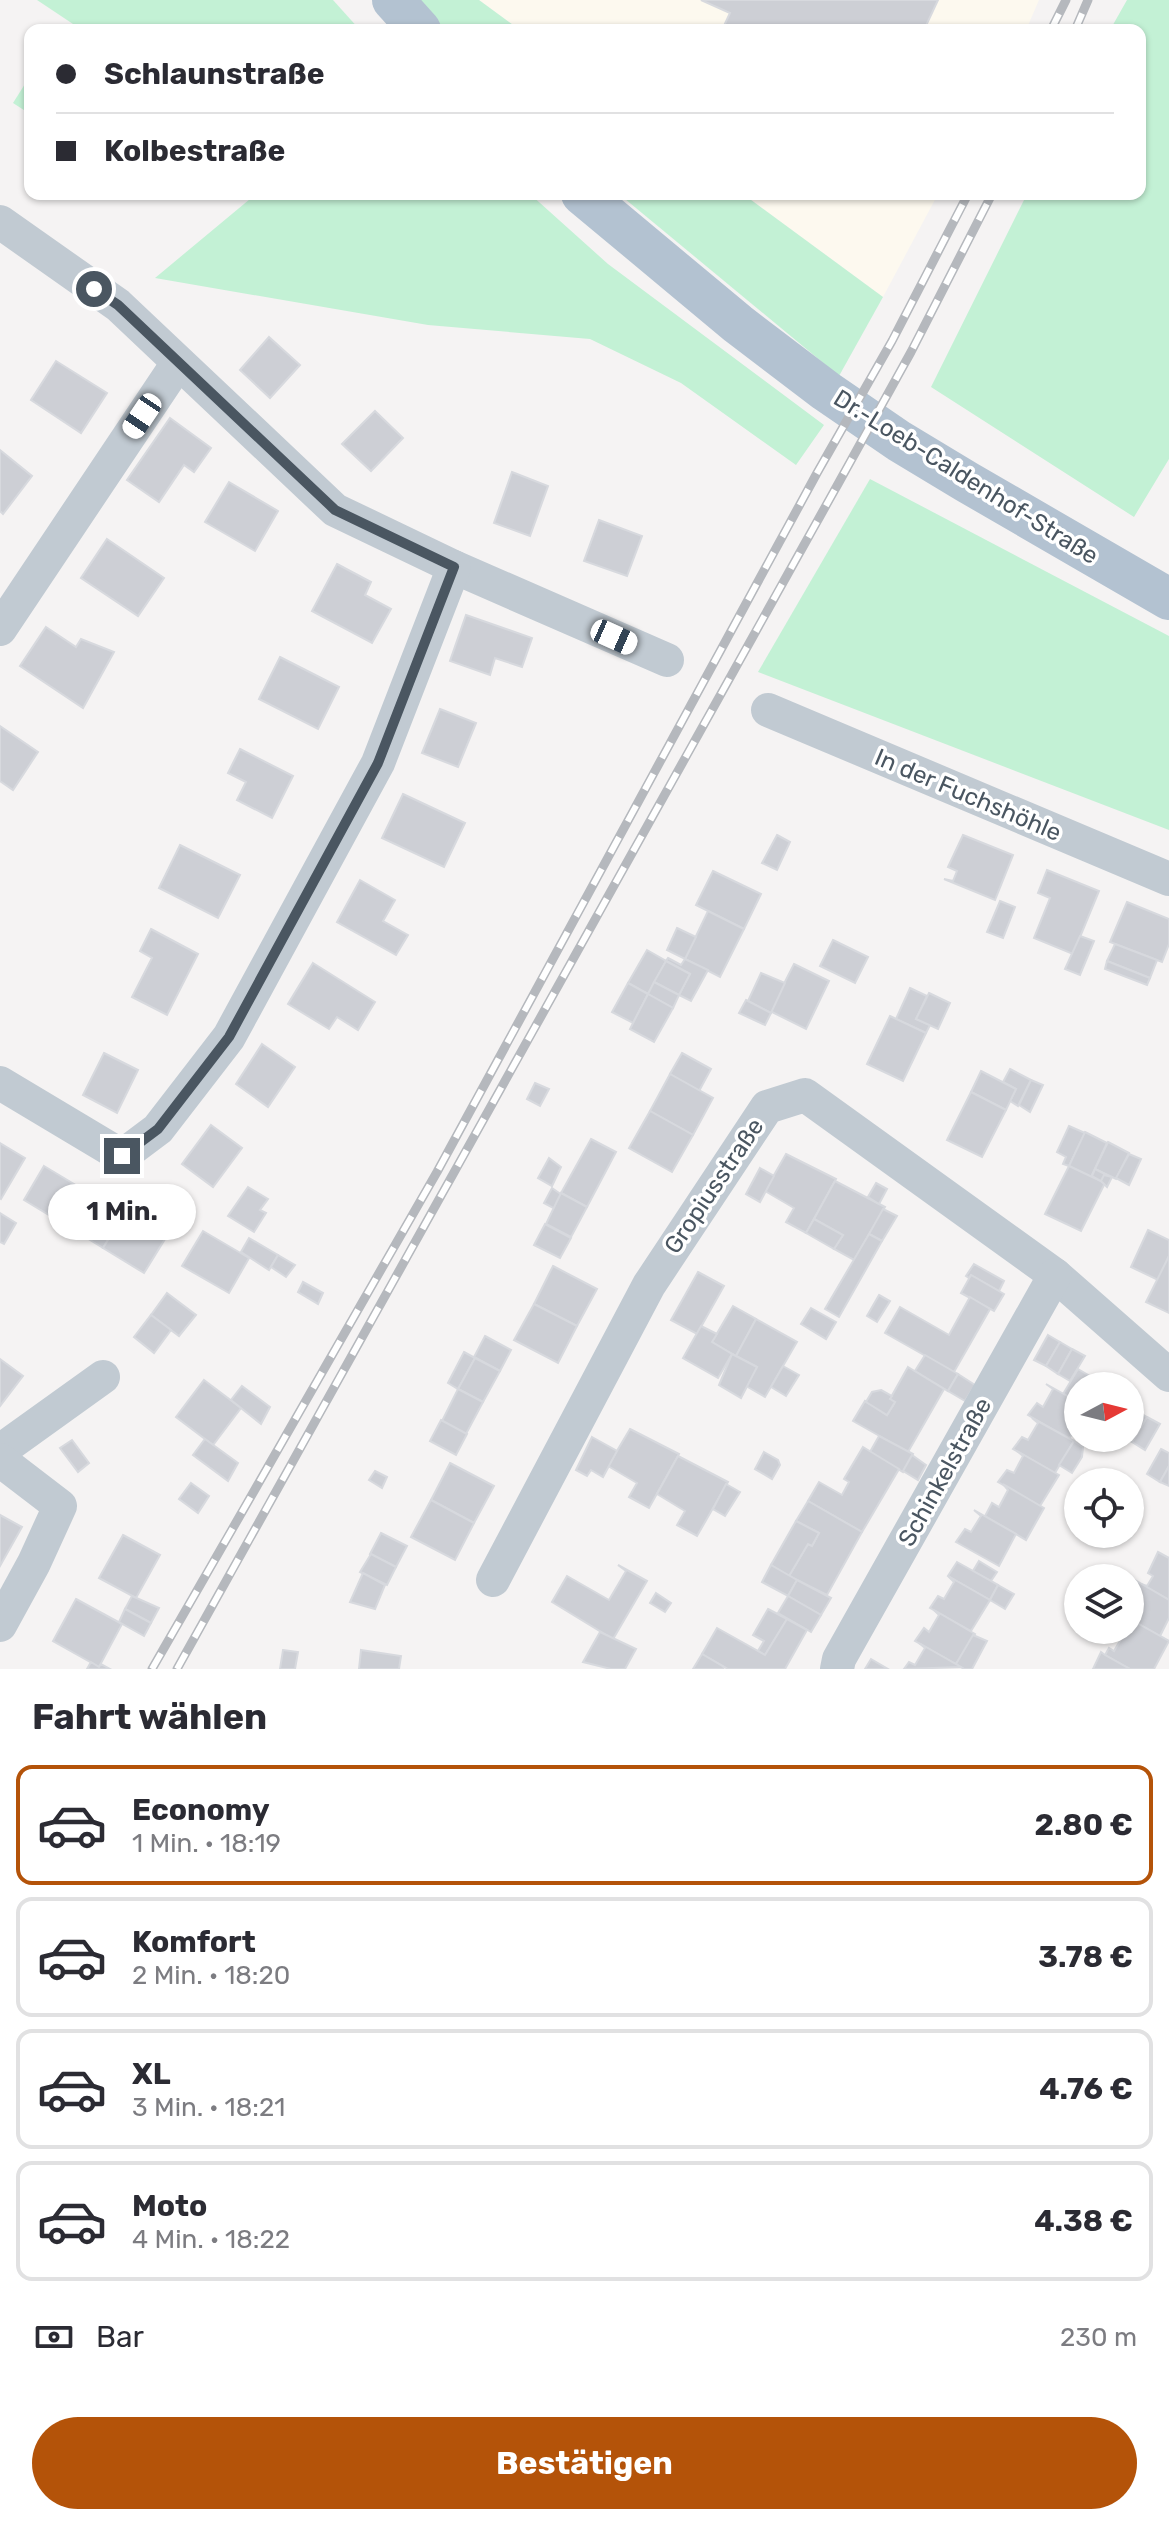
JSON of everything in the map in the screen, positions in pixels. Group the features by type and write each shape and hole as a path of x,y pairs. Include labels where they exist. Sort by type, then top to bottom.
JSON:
{"main road":[{"path":"393,0 415,24"},
{"name":"Dr.-Loeb-Caldenhof-Straße","path":"589,200 738,324 838,399 967,482 1169,599"}],"street":[{"path":"0,222 118,305 335,510 454,567 667,660"},
{"path":"0,629 178,363"},
{"path":"0,1083 122,1156 158,1129 229,1037 378,763 454,567"},
{"name":"In der Fuchshöhle","path":"768,710 1169,879"},
{"name":"Gropiusstraße","path":"493,1580 649,1285 767,1107 805,1095 1055,1275 1169,1375"},
{"name":"Schinkelstraße","path":"837,1669 839,1659 1055,1275"},
{"path":"0,1451 103,1377"},
{"path":"0,1460 60,1506 34,1563 0,1625"}],"shaded area":[{"path":"479,0 1039,0 1029,24 512,24"},
{"path":"751,200 935,200 883,297"}],"green space":[{"path":"37,0 333,0 355,24 73,24"},
{"path":"416,0 479,0 512,24 438,24"},
{"path":"1127,0 1169,0 1169,459 1134,517 931,387 1024,200 1146,200 1146,24 1113,24"},
{"path":"24,86 24,110 13,103"},
{"path":"249,200 537,200 608,264 824,425 796,465 681,383 590,339 428,325 155,278"},
{"path":"626,200 751,200 883,297 839,376"},
{"path":"870,479 1169,636 1169,830 758,672"}],"building":[{"path":"701,0 938,0 927,24 725,24 730,13"},
{"path":"269,337 300,365 270,398 240,370"},
{"path":"56,361 107,393 81,433 31,400"},
{"path":"375,411 403,438 371,471 342,444"},
{"path":"170,418 211,448 194,472 184,465 159,502 127,480"},
{"path":"0,450 32,476 3,514 0,511"},
{"path":"512,472 548,486 530,536 494,523"},
{"path":"229,482 278,511 255,551 205,522"},
{"path":"599,520 642,536 627,576 584,561"},
{"path":"107,539 164,578 138,616 81,578"},
{"path":"337,564 371,582 365,595 391,609 372,643 312,611"},
{"path":"466,615 532,638 522,667 495,658 490,675 450,661"},
{"path":"46,627 76,647 81,639 114,652 83,708 20,666"},
{"path":"280,657 339,687 318,729 259,699"},
{"path":"440,709 476,723 458,767 422,753"},
{"path":"0,726 38,752 13,790 0,781"},
{"path":"240,749 293,776 272,818 237,800 246,782 228,773"},
{"path":"403,794 465,823 444,867 382,838"},
{"path":"777,835 790,842 777,870 762,863"},
{"path":"963,835 1013,855 995,900 944,879 953,881 957,871 948,867"},
{"path":"180,845 240,875 218,918 159,888"},
{"path":"1047,870 1099,891 1073,954 1034,938 1050,898 1038,893"},
{"path":"713,871 761,894 744,929 696,905"},
{"path":"360,880 395,900 383,921 408,935 396,955 337,922"},
{"path":"1000,901 1015,907 1003,938 987,932"},
{"path":"1127,902 1169,919 1169,944 1162,962 1110,942"},
{"path":"708,911 744,929 720,977 685,959"},
{"path":"677,928 696,937 685,959 667,950"},
{"path":"151,929 198,954 167,1015 132,997 152,958 140,951"},
{"path":"1080,936 1094,941 1080,975 1065,969"},
{"path":"833,940 868,957 855,983 820,966"},
{"path":"1115,944 1157,960 1150,978 1107,961"},
{"path":"647,950 666,961 648,994 628,983"},
{"path":"668,958 681,965 685,959 708,970 691,1001 679,995 690,974 666,961"},
{"path":"666,961 690,974 679,995 654,982"},
{"path":"1107,961 1150,978 1147,985 1105,969"},
{"path":"313,963 375,1002 358,1030 337,1017 329,1029 288,1004"},
{"path":"794,964 829,981 806,1029 770,1011"},
{"path":"761,973 785,983 771,1013 748,1001"},
{"path":"654,982 679,995 673,1008 648,994"},
{"path":"628,983 648,994 633,1023 612,1012"},
{"path":"910,988 927,996 916,1019 930,1025 926,1033 896,1019"},
{"path":"929,993 950,1003 938,1029 916,1019"},
{"path":"648,994 673,1008 654,1042 630,1029"},
{"path":"746,1000 771,1013 765,1025 739,1013"},
{"path":"890,1016 926,1033 903,1081 867,1064"},
{"path":"262,1044 295,1067 268,1107 236,1084"},
{"path":"104,1053 138,1070 117,1113 83,1095"},
{"path":"682,1053 711,1069 699,1091 670,1074"},
{"path":"1010,1069 1031,1080 1018,1106 1010,1101 1016,1089 1003,1082"},
{"path":"981,1071 1016,1089 1006,1110 971,1092"},
{"path":"670,1074 713,1098 693,1135 650,1111"},
{"path":"1031,1080 1043,1085 1030,1112 1019,1105"},
{"path":"535,1083 549,1089 540,1106 527,1099"},
{"path":"971,1092 1006,1110 982,1157 947,1140"},
{"path":"650,1111 693,1135 672,1172 629,1148"},
{"path":"211,1125 242,1148 213,1187 182,1164"},
{"path":"1069,1126 1085,1133 1069,1166 1063,1164 1066,1157 1057,1152"},
{"path":"1085,1132 1107,1143 1091,1177 1069,1166"},
{"path":"591,1139 616,1152 587,1207 561,1193"},
{"path":"1108,1142 1129,1153 1116,1179 1095,1169"},
{"path":"0,1143 25,1158 1,1199 0,1198"},
{"path":"786,1154 836,1179 806,1233 786,1222 794,1208 765,1191"},
{"path":"1129,1154 1141,1159 1129,1185 1116,1178"},
{"path":"549,1158 561,1167 552,1186 538,1178"},
{"path":"44,1166 84,1190 64,1224 24,1200"},
{"path":"1069,1166 1105,1183 1081,1231 1045,1214"},
{"path":"760,1168 774,1176 760,1202 746,1194"},
{"path":"1095,1169 1107,1175 1101,1181 1092,1176"},
{"path":"1104,1175 1112,1177 1107,1187 1101,1181"},
{"path":"835,1181 885,1207 854,1260 834,1249 843,1235 814,1219"},
{"path":"876,1183 887,1189 879,1204 868,1197"},
{"path":"248,1187 268,1199 260,1210 266,1213 254,1232 228,1216"},
{"path":"552,1188 562,1195 555,1209 544,1203"},
{"path":"84,1190 124,1214 103,1248 64,1224"},
{"path":"561,1193 587,1207 571,1237 546,1224"},
{"path":"883,1209 897,1216 882,1241 869,1234"},
{"path":"0,1213 16,1223 4,1244 0,1242"},
{"path":"124,1214 165,1239 144,1273 103,1248"},
{"path":"814,1219 843,1235 834,1249 806,1233"},
{"path":"545,1224 571,1238 560,1258 534,1245"},
{"path":"1148,1230 1169,1240 1169,1256 1158,1280 1131,1267"},
{"path":"203,1231 249,1258 229,1293 182,1266"},
{"path":"869,1234 882,1241 839,1317 825,1309"},
{"path":"249,1238 278,1255 269,1270 241,1252"},
{"path":"278,1255 295,1265 286,1277 271,1267"},
{"path":"1169,1256 1169,1313 1146,1302"},
{"path":"974,1264 1004,1281 999,1291 971,1275 969,1278 966,1276"},
{"path":"553,1266 597,1289 577,1326 534,1304"},
{"path":"698,1272 724,1286 697,1334 671,1320"},
{"path":"971,1275 1004,1294 994,1311 961,1293"},
{"path":"303,1282 323,1293 318,1304 298,1292"},
{"path":"167,1293 196,1315 179,1336 151,1315"},
{"path":"879,1295 890,1301 877,1322 867,1316"},
{"path":"970,1297 990,1309 954,1372 885,1333 900,1307 949,1335"},
{"path":"534,1304 577,1326 558,1363 514,1340"},
{"path":"733,1306 756,1319 736,1356 712,1342"},
{"path":"811,1308 836,1322 826,1339 801,1324"},
{"path":"151,1315 171,1330 154,1353 134,1337"},
{"path":"756,1319 797,1342 765,1397 746,1386 757,1367 736,1356"},
{"path":"701,1326 717,1334 712,1342 732,1354 718,1378 683,1358"},
{"path":"1048,1335 1060,1342 1046,1366 1034,1360"},
{"path":"485,1336 511,1350 500,1371 474,1357"},
{"path":"1060,1342 1072,1349 1058,1374 1046,1366"},
{"path":"1072,1349 1085,1356 1075,1372 1064,1372 1064,1378 1058,1374"},
{"path":"464,1352 475,1358 458,1389 448,1383"},
{"path":"732,1354 757,1367 741,1398 719,1385"},
{"path":"925,1355 958,1374 948,1391 915,1371"},
{"path":"475,1358 500,1371 483,1402 458,1389"},
{"path":"0,1359 23,1376 0,1406"},
{"path":"783,1366 799,1375 786,1396 771,1387"},
{"path":"908,1367 944,1389 908,1452 853,1421 865,1401 887,1415 895,1402 890,1399"},
{"path":"958,1374 975,1385 965,1401 948,1391"},
{"path":"204,1380 241,1408 213,1445 176,1417"},
{"path":"1046,1384 1064,1394 1064,1436 1028,1415 1037,1403 1043,1407 1053,1389"},
{"path":"242,1386 270,1407 261,1424 231,1400"},
{"path":"458,1389 483,1402 466,1434 442,1421"},
{"path":"881,1390 892,1396 890,1399 895,1402 887,1415 866,1402 872,1392"},
{"path":"1147,1417 1160,1424 1145,1450 1144,1449 1144,1422"},
{"path":"1032,1418 1064,1436 1064,1452 1067,1452 1055,1473 1013,1449 1022,1437 1028,1440 1038,1423"},
{"path":"441,1420 467,1434 456,1455 430,1441"},
{"path":"630,1429 679,1454 649,1508 629,1497 637,1483 608,1466"},
{"path":"879,1436 913,1454 903,1472 870,1452"},
{"path":"592,1437 617,1451 603,1477 591,1470 587,1476 576,1470"},
{"path":"205,1439 238,1463 228,1481 193,1455"},
{"path":"72,1440 89,1463 78,1472 60,1448"},
{"path":"863,1447 899,1469 862,1532 808,1501 819,1482 842,1495 849,1482 844,1479"},
{"path":"1161,1449 1169,1453 1169,1466 1160,1482 1147,1474"},
{"path":"1017,1451 1059,1475 1040,1506 998,1482 1007,1470 1014,1473 1023,1456"},
{"path":"764,1452 778,1460 780,1465 772,1479 755,1469"},
{"path":"1067,1452 1082,1452 1075,1468 1059,1465"},
{"path":"912,1455 926,1465 918,1480 903,1471"},
{"path":"678,1456 728,1482 697,1536 677,1525 685,1511 657,1494"},
{"path":"450,1463 494,1486 474,1523 431,1500"},
{"path":"1169,1466 1169,1486 1160,1482"},
{"path":"375,1471 387,1477 382,1488 369,1480"},
{"path":"191,1483 209,1496 198,1513 179,1499"},
{"path":"726,1484 740,1492 725,1516 713,1509"},
{"path":"1003,1484 1044,1508 1026,1540 985,1516 992,1503 999,1507 1008,1490"},
{"path":"431,1500 474,1523 455,1560 411,1537"},
{"path":"808,1501 862,1532 827,1595 789,1576 808,1544 812,1546 819,1533 796,1521"},
{"path":"974,1510 1016,1534 999,1566 956,1542 965,1529 971,1532 981,1516"},
{"path":"0,1515 22,1527 0,1566"},
{"path":"796,1521 819,1533 812,1546 808,1544 789,1576 771,1565"},
{"path":"381,1533 407,1546 396,1567 370,1554"},
{"path":"123,1535 160,1555 136,1598 99,1578"},
{"path":"1158,1552 1169,1558 1169,1600 1144,1586 1153,1576 1148,1573"},
{"path":"371,1554 396,1567 387,1585 360,1572"},
{"path":"979,1561 997,1572 991,1581 973,1571"},
{"path":"957,1562 998,1585 990,1600 948,1576"},
{"path":"618,1565 647,1581 613,1639 552,1602 567,1576 609,1600 626,1571"},
{"path":"771,1565 797,1580 788,1596 762,1582"},
{"path":"363,1573 385,1585 375,1609 350,1602"},
{"path":"948,1576 990,1600 971,1631 930,1608 938,1596 944,1599 954,1582"},
{"path":"797,1580 831,1598 821,1615 788,1596"},
{"path":"998,1585 1014,1594 1005,1609 990,1600"},
{"path":"1144,1585 1169,1600 1169,1618 1160,1636 1144,1627"},
{"path":"656,1593 671,1603 665,1612 650,1603"},
{"path":"132,1596 159,1608 151,1623 125,1609"},
{"path":"788,1596 821,1615 811,1632 778,1613"},
{"path":"76,1599 122,1624 99,1667 53,1641"},
{"path":"125,1609 151,1623 144,1636 119,1622"},
{"path":"768,1609 787,1619 765,1655 758,1651 764,1641 753,1635"},
{"path":"934,1610 975,1634 956,1664 915,1641 924,1628 929,1632 939,1615"},
{"path":"787,1619 807,1630 785,1669 728,1669 702,1654 717,1628 765,1655"},
{"path":"1144,1627 1169,1641 1154,1669 1130,1669 1105,1655 1109,1648 1114,1651 1118,1644 1144,1644"},
{"path":"600,1632 636,1649 625,1669 583,1662"},
{"path":"973,1635 987,1641 972,1669 964,1669 956,1664"},
{"path":"919,1643 961,1667 904,1669 909,1662 915,1665 925,1648"},
{"path":"283,1650 298,1652 295,1669 280,1669"},
{"path":"361,1650 401,1656 399,1669 359,1669"},
{"path":"1101,1652 1105,1655 1130,1669 1093,1669"},
{"path":"702,1654 724,1667 723,1669 693,1669"},
{"path":"871,1659 888,1669 865,1669"},
{"path":"91,1662 99,1667 101,1664 110,1669 87,1669"}],"railway":[{"path":"1054,24 1066,0"},
{"path":"1078,24 1088,0"},
{"path":"152,1669 437,1172 892,341 965,200"},
{"path":"177,1669 911,352 989,200"}],"route":[{"path":"94,289 118,305 335,510 454,567 378,763 229,1037 158,1129 122,1156"}]}
